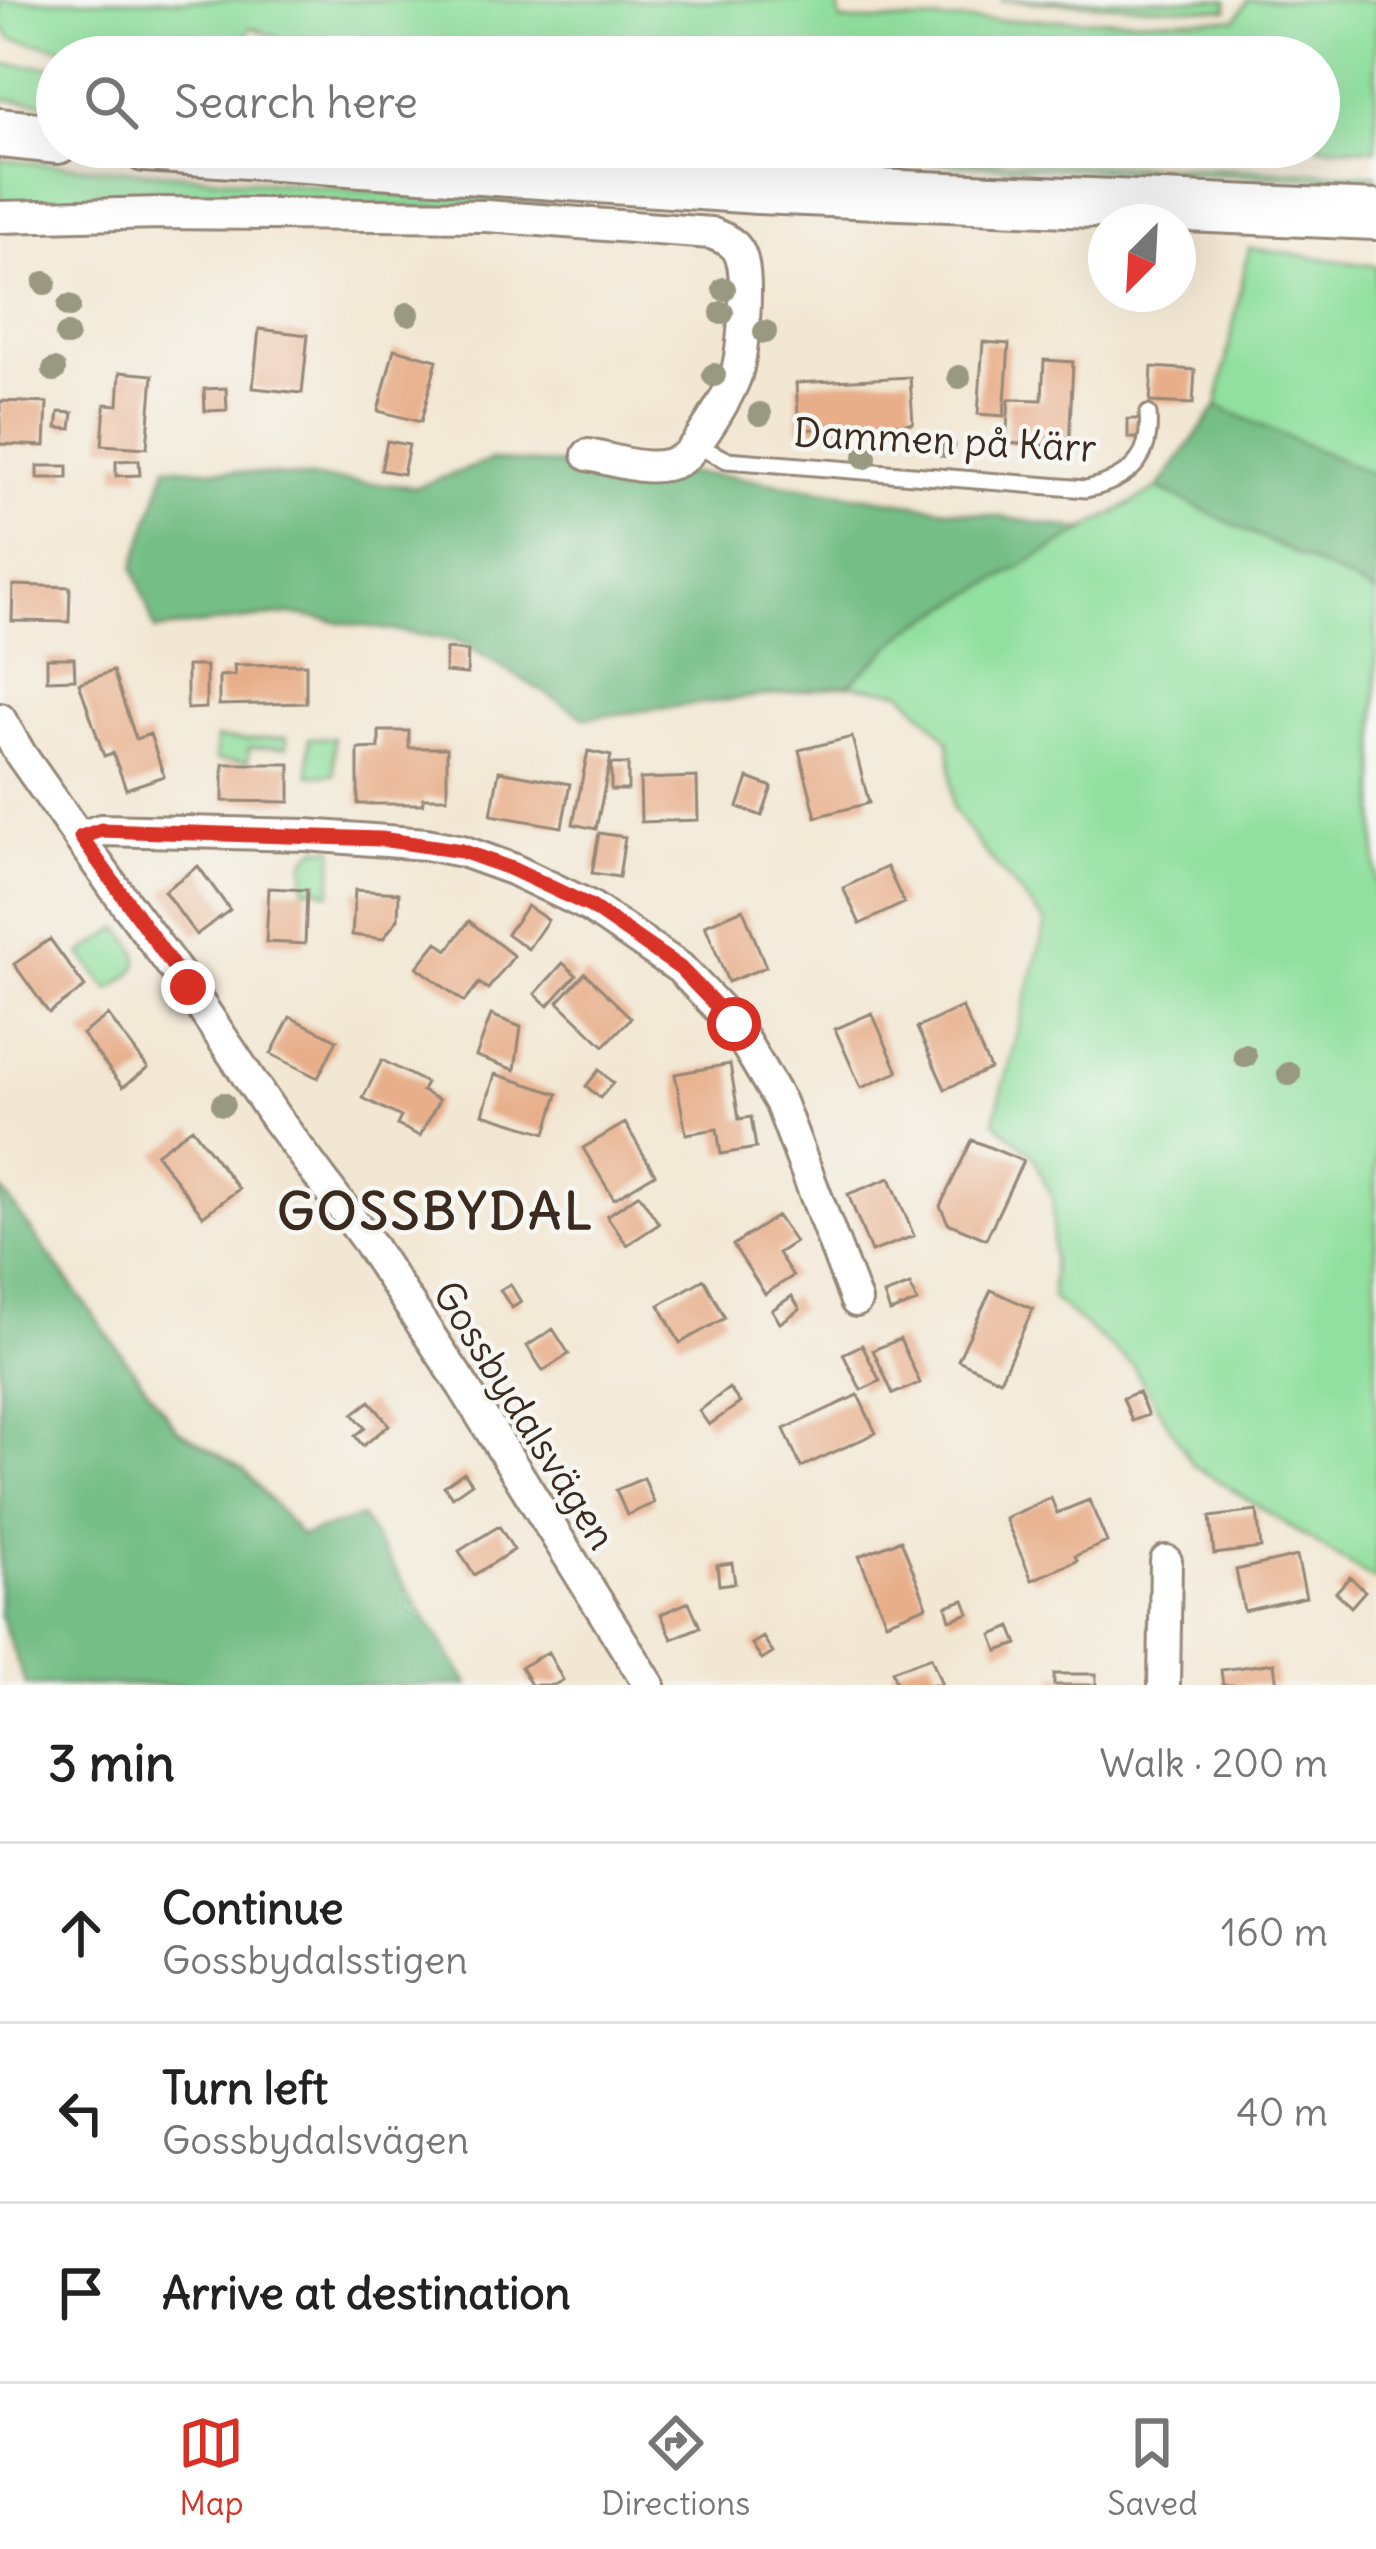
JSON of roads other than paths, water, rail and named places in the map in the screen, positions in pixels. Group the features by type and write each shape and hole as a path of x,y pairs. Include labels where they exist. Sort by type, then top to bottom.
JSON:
{"main road":[{"path":"0,133 36,137"},
{"path":"452,168 758,189 1376,215"}],"street":[{"path":"0,217 160,213 487,216 711,233 730,241 740,252 745,271 742,344 730,389 694,445 682,459 655,468 588,455"},
{"name":"Gossbydalsvägen","path":"0,719 275,1117 368,1242 649,1685"},
{"path":"81,837 101,830 305,835 426,844 512,869 590,906 680,968 734,1024 780,1102 856,1301"},
{"path":"1165,1685 1166,1562"}],"lane":[{"name":"Dammen på Kärr","path":"694,445 727,460 1086,489 1112,483 1128,473 1150,433 1148,414"}],"district":[{"name":"GOSSBYDAL","path":"436,1211"}]}
